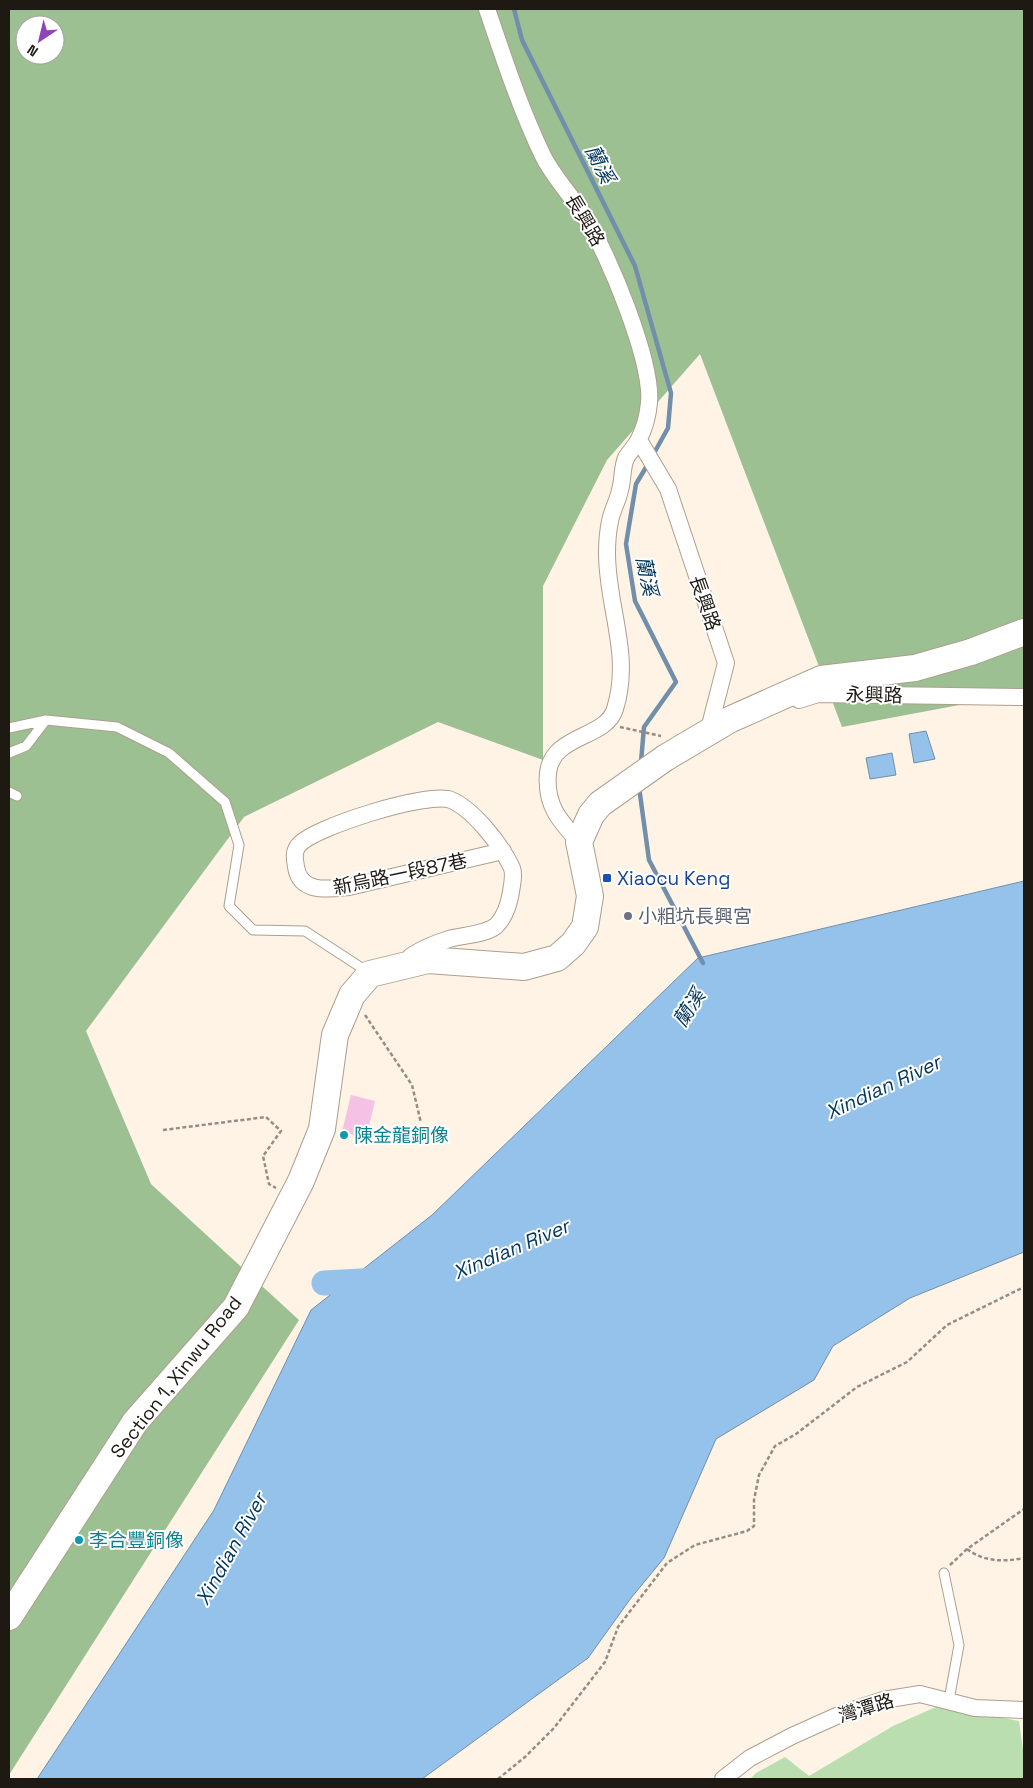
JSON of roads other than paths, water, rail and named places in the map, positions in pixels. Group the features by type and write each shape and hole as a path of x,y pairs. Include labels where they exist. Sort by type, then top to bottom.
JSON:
{"main road":[{"path":"370,974 428,960 524,967 557,958 573,944 585,927 590,896 579,842 591,815 600,804 665,748 821,679 915,668 971,652 1024,632"},
{"name":"Section 1, Xinwu Road","path":"9,1617 135,1422 236,1307 292,1198 322,1129 335,1035 352,995 370,974"}],"street":[{"name":"長興路","path":"487,9 517,97 544,158 585,216 604,251 648,373 649,404 642,444 626,459 620,492 610,521 607,554 611,595 621,648 622,670 614,712 601,726 575,738 557,752 548,771 549,800 559,820 579,842"},
{"name":"長興路","path":"642,444 668,489 726,663 718,726"},
{"name":"永興路","path":"718,726 760,719 788,704 818,694 1024,697"},
{"name":"新烏路一段87巷","path":"397,966 417,952 448,939 495,926 507,909 512,882 513,870 503,851 478,821 450,799 440,798 417,800 323,829 307,838 298,846 294,855 297,871 302,881 315,889 323,890 349,887 503,851"},
{"name":"灣潭路","path":"723,1779 750,1758 841,1714 883,1700 920,1694 950,1700 975,1708 1024,1710"}],"lane":[{"path":"9,753 26,746 46,720"},
{"path":"9,728 46,720 117,727 169,754 225,802 239,845 229,906 253,930 305,931 370,974"},
{"path":"944,1573 959,1645 950,1700"}],"water":[{"path":"926,731 935,759 914,763 909,734"},
{"path":"892,753 896,775 870,779 866,758"},
{"name":"Xindian River","path":"1024,881 1024,1252 910,1298 833,1346 814,1380 716,1439 664,1558 631,1598 588,1658 422,1779 37,1779 214,1510 311,1310 432,1215 698,958"}],"waterway":[{"name":"蘭溪","path":"514,9 522,40 635,266 671,393 668,428 653,455"},
{"name":"蘭溪","path":"641,762 644,727 676,682 635,601 626,544 636,484 648,464"},
{"name":"蘭溪","path":"639,787 649,860 703,963"},
{"path":"324,1283 380,1280"}],"place":[{"name":"Xiaocu Keng","path":"607,878"},
{"name":"小粗坑長興宮","path":"628,916"},
{"name":"陳金龍銅像","path":"344,1135"},
{"name":"李合豐銅像","path":"79,1540"}]}
